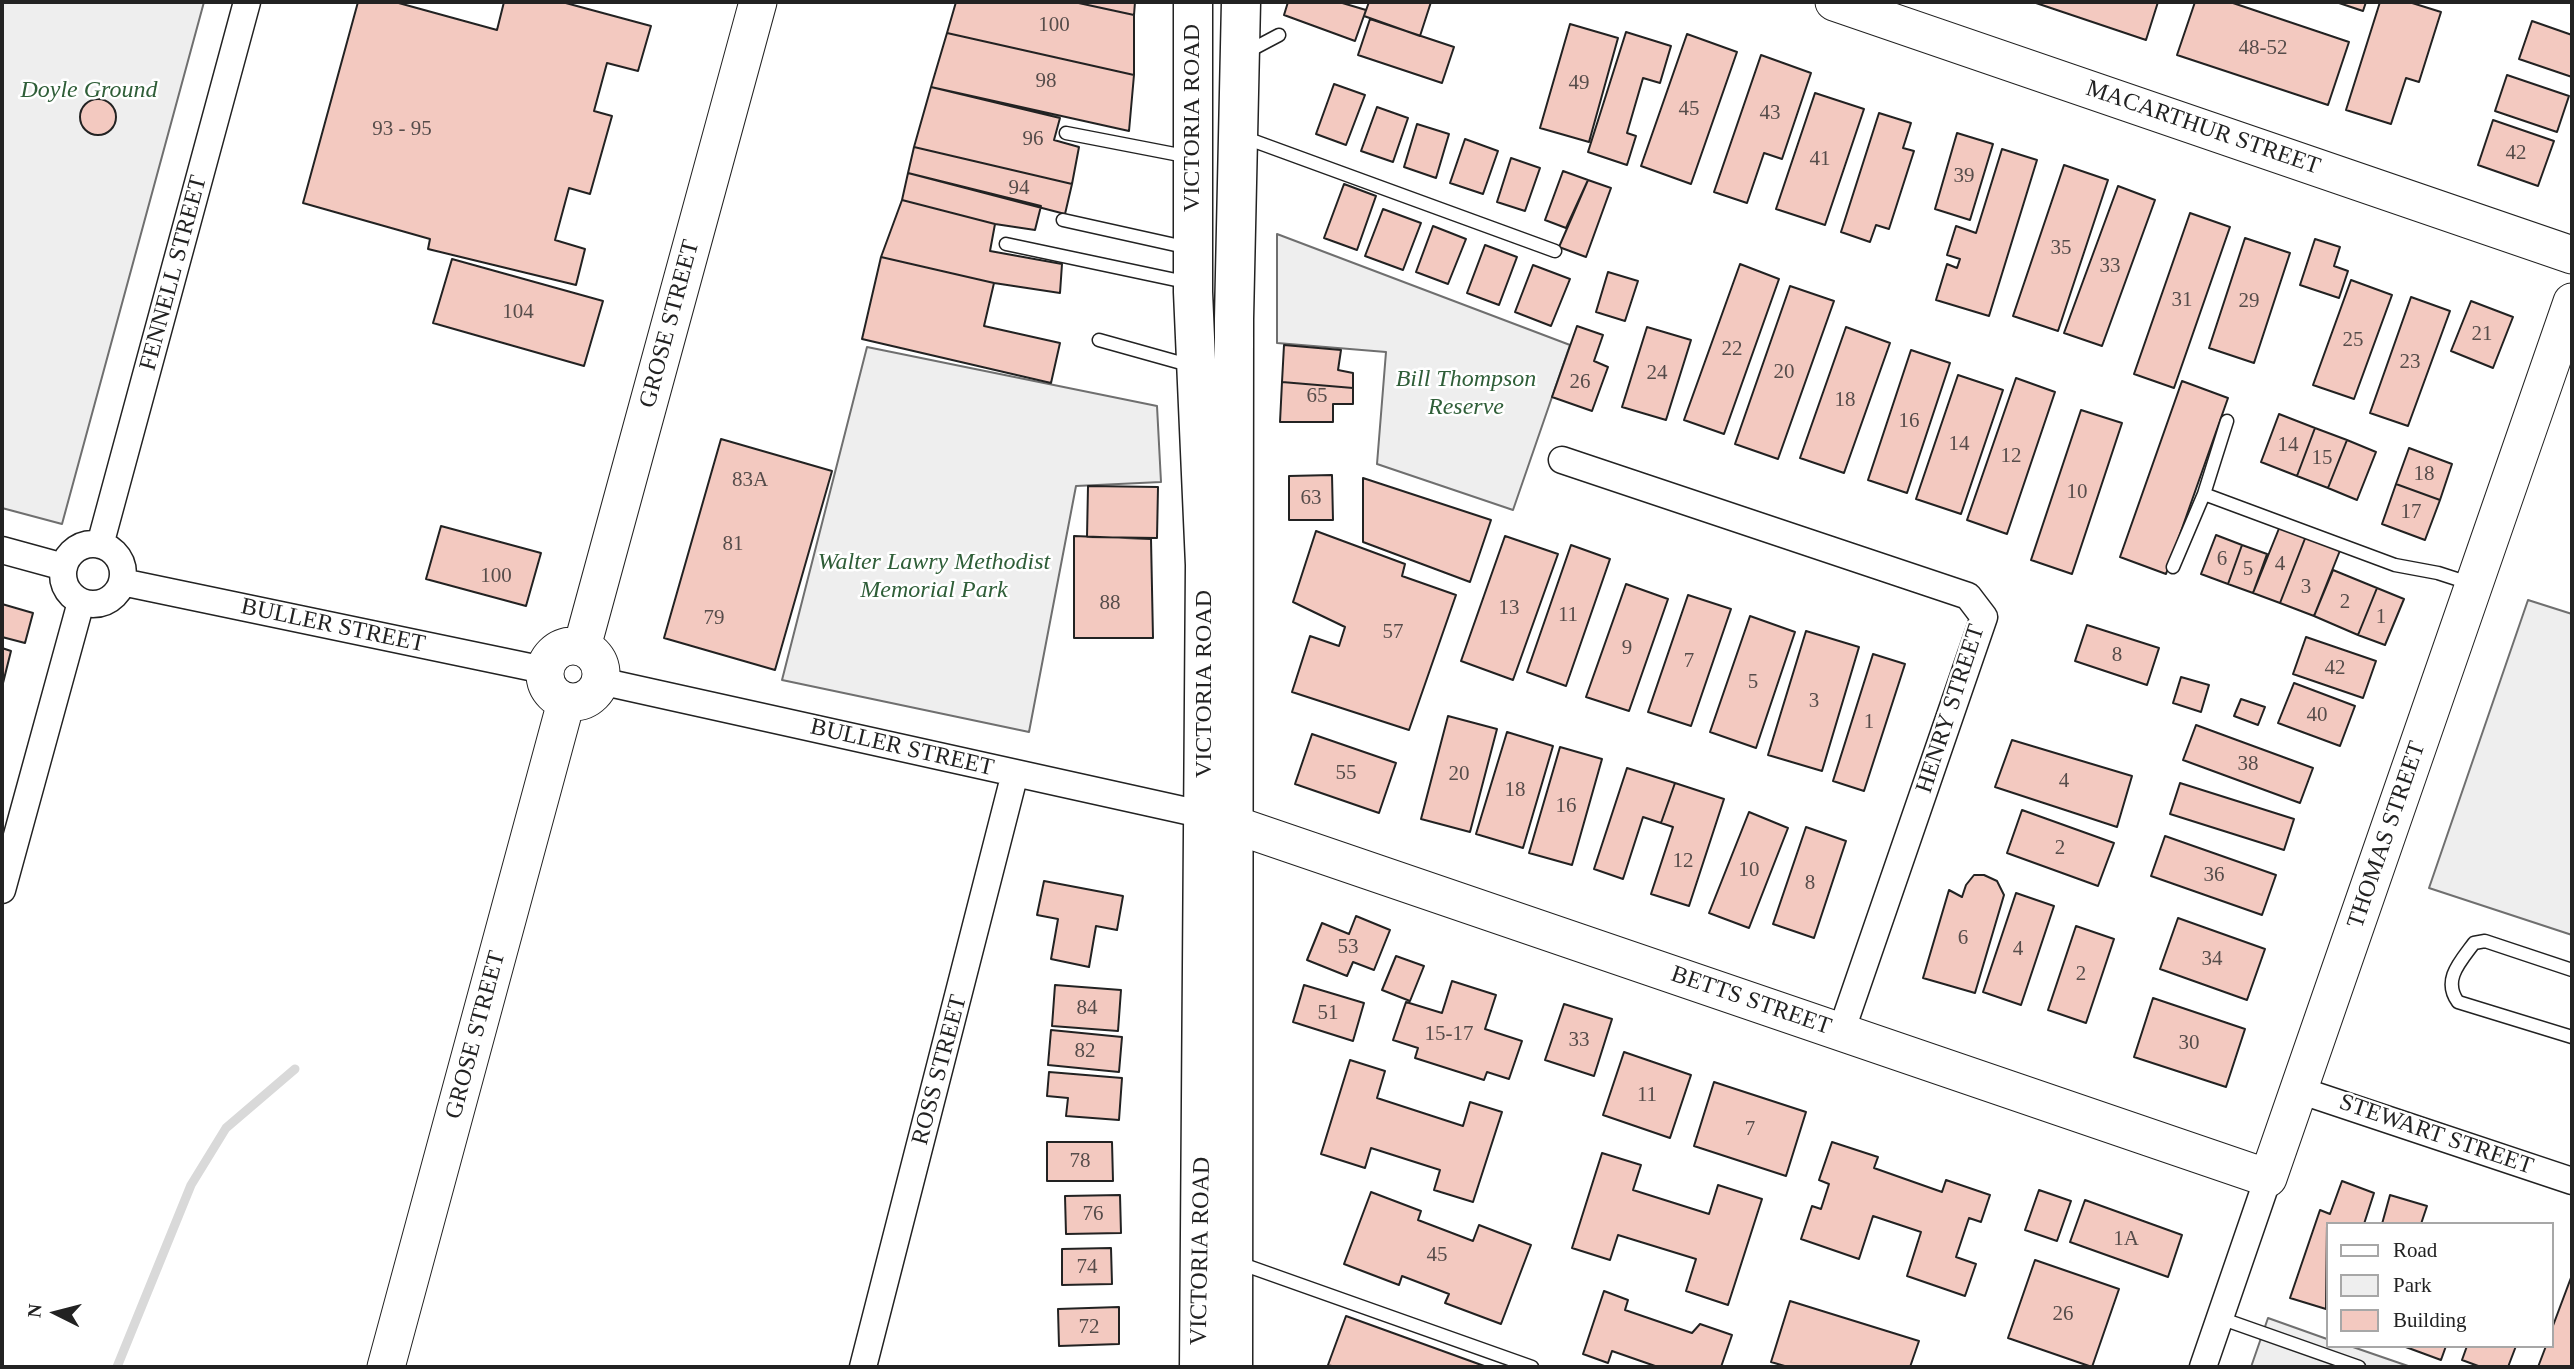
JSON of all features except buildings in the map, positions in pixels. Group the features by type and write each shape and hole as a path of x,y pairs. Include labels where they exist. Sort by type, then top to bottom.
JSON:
{"main road":[{"name":"VICTORIA ROAD","path":"1193,2 1195,367 1220,820 1234,1262 1233,1367"},
{"name":"VICTORIA ROAD","path":"1199,1367 1220,820 1241,2"}],"street":[{"name":"FENNELL STREET","path":"100,545 247,2"},
{"name":"GROSE STREET","path":"582,647 758,2"},
{"name":"MACARTHUR STREET","path":"1834,2 2572,255"},
{"name":"THOMAS STREET","path":"2203,1367 2572,302"},
{"name":"HENRY STREET","path":"1562,460 1968,596 1984,617 1841,1032"},
{"path":"88,544 100,545 111,550 119,559 122,582 116,594 106,601 94,605 81,602 66,588 64,567 68,557 77,548 88,544"},
{"path":"2,550 64,567"},
{"name":"BULLER STREET","path":"122,582 544,670"},
{"path":"2,890 10,826 81,602"},
{"path":"582,647 596,656 600,664 600,681 597,690 584,701 566,702 552,694 547,686 544,670 551,655 558,649 582,647"},
{"name":"BULLER STREET","path":"600,681 1220,820"},
{"name":"GROSE STREET","path":"386,1367 566,702"},
{"name":"ROSS STREET","path":"863,1367 1015,773"},
{"name":"BETTS STREET","path":"1220,820 2268,1178"},
{"name":"STEWART STREET","path":"2299,1090 2572,1181"}],"lane":[{"path":"1238,57 1279,35"},
{"path":"1066,133 1194,158"},
{"path":"1236,135 1555,251"},
{"path":"1063,220 1193,266"},
{"path":"1006,244 1193,266"},
{"path":"1099,340 1195,367"},
{"path":"2173,567 2204,494 2227,421"},
{"path":"2204,494 2395,565 2438,573 2473,584"},
{"path":"2572,970 2485,941 2474,943 2451,978 2452,993 2458,1002 2572,1037"},
{"path":"1234,1262 1532,1367"},
{"path":"2220,1318 2359,1367"}],"green space":[{"name":"Doyle Ground","path":"2,2 204,2 62,524 2,508"},
{"name":"Bill Thompson Reserve","path":"1277,234 1570,345 1513,510 1377,464 1386,352 1277,343"},
{"name":"Walter Lawry Methodist Memorial Park","path":"867,347 1157,406 1161,482 1076,486 1029,732 782,680"},
{"path":"2528,600 2572,614 2572,935 2429,888"},
{"path":"2268,1318 2326,1339 2326,1348 2356,1348 2411,1367 2251,1367"}],"waterway":[{"path":"117,1367 191,1185 226,1128 295,1069"}]}
